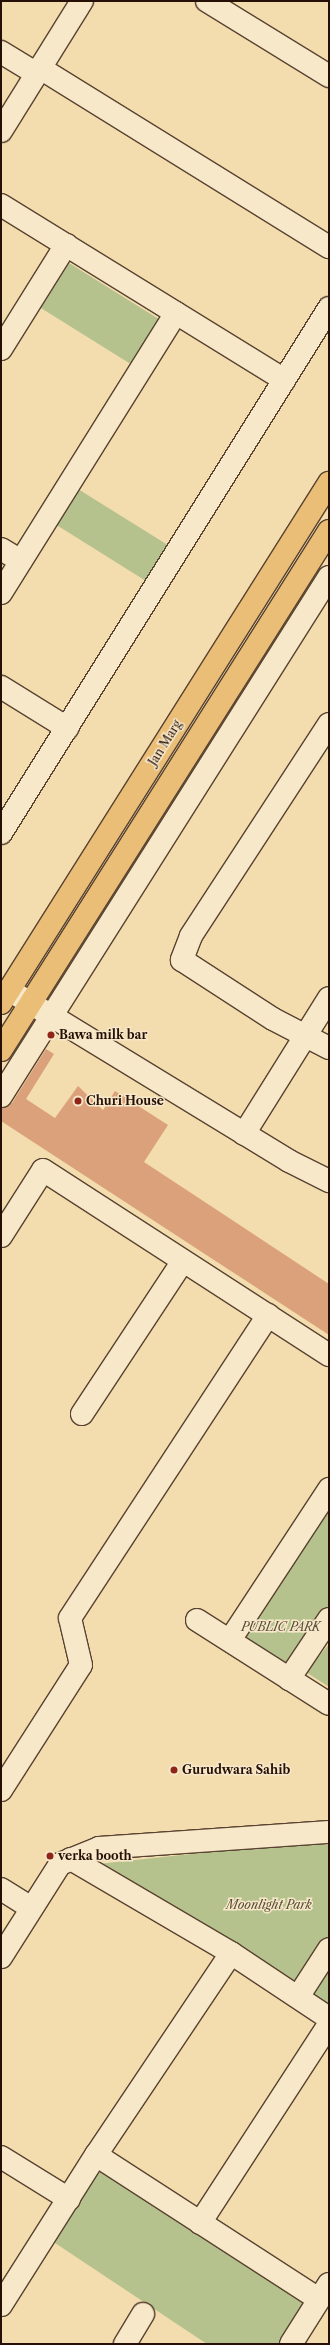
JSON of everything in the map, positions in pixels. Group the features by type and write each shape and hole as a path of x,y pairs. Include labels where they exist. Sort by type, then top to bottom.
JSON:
{"main road":[{"name":"Jan Marg","path":"5,997 329,483"},
{"path":"1,1050 329,531"}],"street":[{"path":"1,131 82,1"},
{"path":"213,2 327,71"},
{"path":"1,52 38,71 329,247"},
{"path":"1,205 284,380"},
{"path":"1,349 66,245"},
{"path":"1,833 329,308"},
{"path":"1,593 176,313"},
{"path":"1,549 21,561"},
{"path":"1,1096 329,577"},
{"path":"1,688 67,728"},
{"path":"329,724 191,936 182,960 188,966 305,1037 329,1048"},
{"path":"5,997 31,1003 244,1134 289,1161 329,1182"},
{"path":"244,1134 329,998"},
{"path":"1,1236 43,1170 329,1355"},
{"path":"82,1414 183,1261"},
{"path":"1,1790 81,1664 70,1618 268,1315"},
{"path":"230,1640 329,1490"},
{"path":"289,1679 329,1619"},
{"path":"197,1620 329,1704"},
{"path":"1,1957 60,1864 99,1848 329,1832"},
{"path":"71,1859 231,1954 329,2018"},
{"path":"1,1889 31,1908"},
{"path":"298,1998 329,1949"},
{"path":"1,2305 96,2156 231,1954"},
{"path":"200,2223 329,2024"},
{"path":"96,2156 200,2223 324,2292 291,2344"},
{"path":"1,2157 69,2199"},
{"path":"125,2344 143,2314"}],"green space":[{"path":"69,263 162,321 134,366 41,308"},
{"path":"78,489 173,548 151,584 56,525"},
{"name":"PUBLIC PARK","path":"329,1490 329,1619 289,1679 230,1640"},
{"path":"329,1644 329,1687 306,1672"},
{"name":"Moonlight Park","path":"329,1839 329,1968 327,1972 329,1973 329,2016 98,1864"},
{"path":"95,2166 305,2304 279,2344 207,2344 49,2239"}],"building":[{"path":"46,1049 54,1054 26,1099 55,1118 78,1086 103,1110 115,1091 168,1125 144,1162 329,1284 329,1335 1,1121 1,1108 12,1103"}],"place":[{"name":"Bawa milk bar","path":"51,1035"},
{"name":"Churi House","path":"78,1101"},
{"name":"Gurudwara Sahib","path":"174,1770"},
{"name":"verka booth","path":"50,1856"}]}
